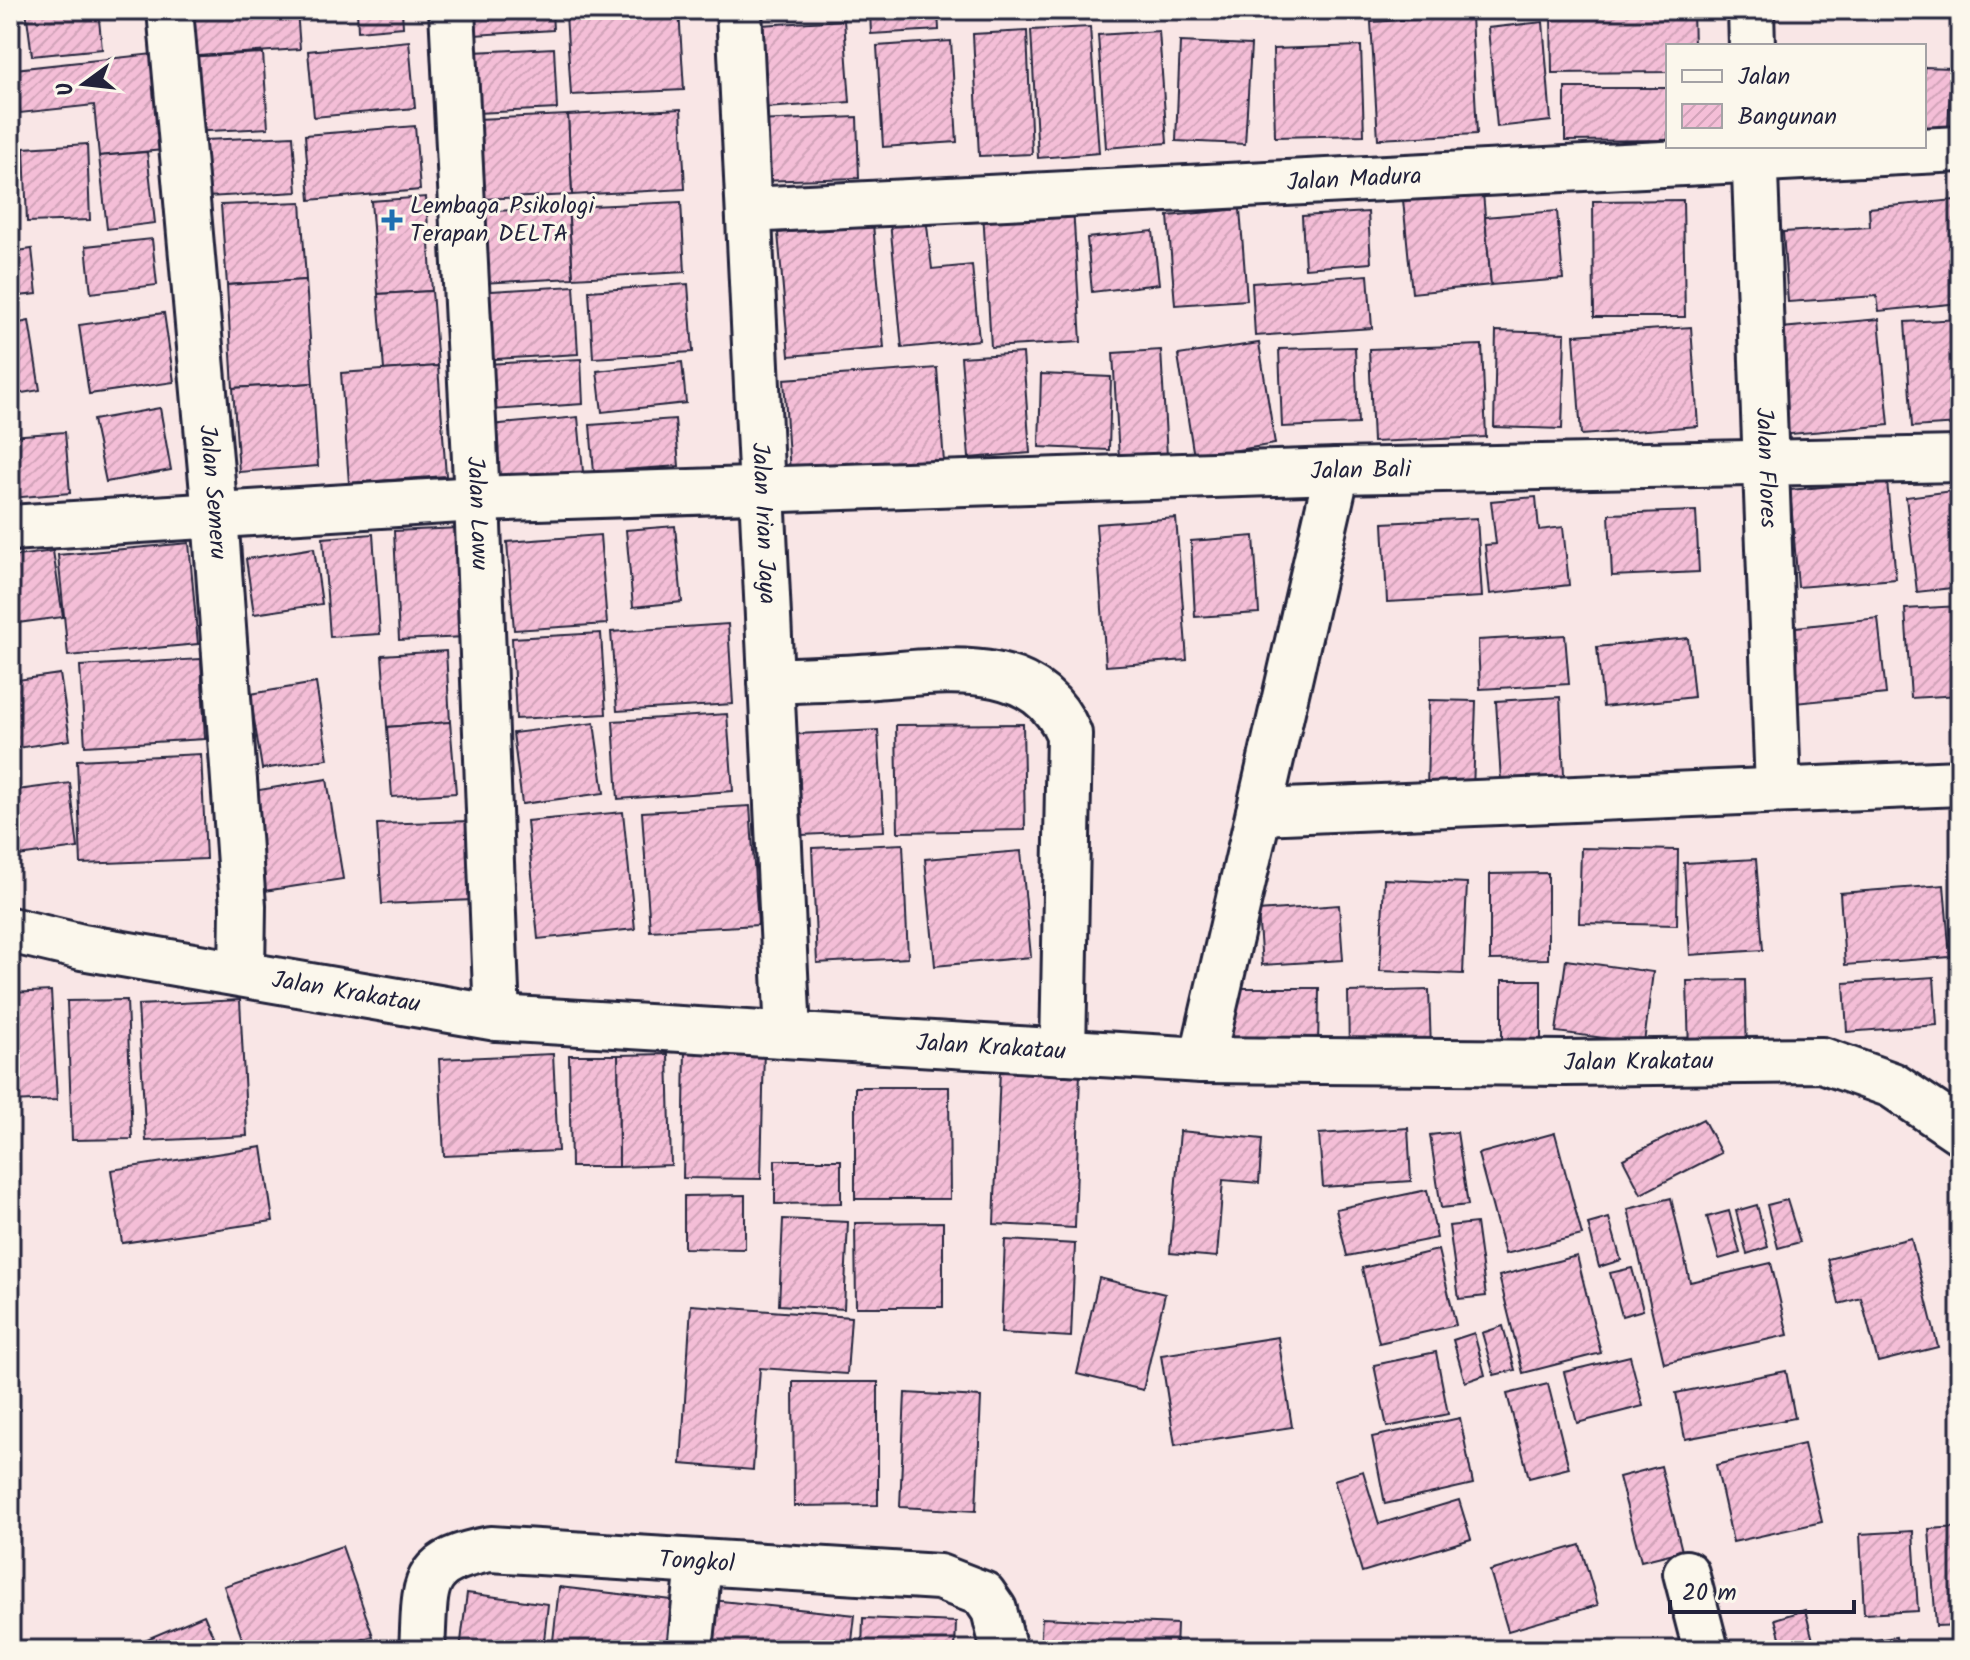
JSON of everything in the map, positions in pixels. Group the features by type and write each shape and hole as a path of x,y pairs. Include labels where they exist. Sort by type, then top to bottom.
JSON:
{"street":[{"name":"Jalan Semeru","path":"170,10 215,515 243,906 242,974"},
{"name":"Jalan Lawu","path":"452,10 477,499 497,1018"},
{"name":"Jalan Irian Jaya","path":"739,10 788,1035"},
{"path":"1751,10 1752,44"},
{"name":"Jalan Madura","path":"749,210 1754,152 1960,149"},
{"name":"Jalan Flores","path":"1754,152 1778,789"},
{"name":"Jalan Bali","path":"10,528 477,499 1337,471 1960,459"},
{"path":"1202,1060 1337,471"},
{"path":"771,681 948,671 995,673 1035,690 1058,708 1069,734 1063,1052"},
{"path":"1259,812 1960,783"},
{"name":"Jalan Krakatau","path":"10,930 82,947 497,1018 1202,1060 1565,1063 1822,1060 1892,1085 1960,1131"},
{"name":"Tongkol","path":"422,1650 425,1592 436,1569 454,1556 490,1549 939,1577 983,1594 994,1610 1004,1650"},
{"path":"690,1650 699,1564"},
{"path":"1686,1573 1706,1650"}],"building":[{"path":"26,10 98,10 102,49 32,56"},
{"path":"181,10 297,10 300,49 183,57"},
{"path":"357,10 402,10 403,27 358,31"},
{"path":"472,10 552,10 553,30 474,35"},
{"path":"679,10 684,90 571,95 566,14"},
{"path":"760,10 844,10 844,12 760,13"},
{"path":"870,10 938,10 939,30 871,34"},
{"path":"1054,10 1158,10 1158,12 1054,18"},
{"path":"1177,10 1262,10 1262,11 1177,14"},
{"path":"1386,10 1441,10 1386,15"},
{"path":"1693,12 1694,44 1666,44 1666,72 1552,73 1551,13"},
{"path":"1471,16 1477,134 1378,139 1371,22"},
{"path":"844,20 850,102 766,108 760,25"},
{"path":"1543,22 1551,121 1497,127 1488,28"},
{"path":"1090,27 1099,153 1038,158 1031,30"},
{"path":"1027,31 1032,154 979,156 973,34"},
{"path":"1159,31 1167,143 1106,148 1098,35"},
{"path":"409,41 415,108 314,117 308,51"},
{"path":"951,41 957,142 883,147 877,46"},
{"path":"1180,42 1251,45 1245,144 1176,141"},
{"path":"1361,46 1364,135 1275,137 1273,49"},
{"path":"554,48 557,109 476,113 473,52"},
{"path":"263,53 268,128 189,132 183,57"},
{"path":"153,54 163,150 99,156 94,105 20,113 15,69"},
{"path":"1926,67 1951,68 1948,130 1926,129"},
{"path":"1565,88 1666,88 1666,140 1565,141"},
{"path":"10,99 14,136 10,136"},
{"path":"681,109 685,189 572,195 568,115"},
{"path":"568,115 572,195 481,199 476,119"},
{"path":"857,117 859,178 756,181 755,121"},
{"path":"415,126 420,190 310,200 305,135"},
{"path":"293,136 297,192 207,197 205,140"},
{"path":"87,144 90,220 27,222 24,148"},
{"path":"10,148 13,209 10,209"},
{"path":"147,152 155,223 107,229 99,156"},
{"path":"1483,193 1491,285 1412,293 1403,200"},
{"path":"426,197 432,291 378,294 371,201"},
{"path":"1683,200 1685,317 1594,317 1593,201"},
{"path":"1955,200 1960,303 1879,311 1877,296 1788,302 1783,232 1870,227 1869,208"},
{"path":"301,202 306,280 227,285 221,205"},
{"path":"681,202 685,272 573,278 568,207"},
{"path":"1073,206 1081,342 991,347 983,211"},
{"path":"568,207 573,278 481,283 477,212"},
{"path":"925,208 932,269 972,265 979,340 902,348 889,211"},
{"path":"1240,209 1247,300 1175,305 1168,216"},
{"path":"1557,211 1563,279 1491,285 1485,217"},
{"path":"1368,212 1371,263 1305,268 1302,216"},
{"path":"873,224 884,348 789,356 778,233"},
{"path":"1153,231 1159,284 1092,292 1087,238"},
{"path":"152,239 157,285 91,293 86,246"},
{"path":"32,249 37,294 19,296 21,317 10,319 10,252"},
{"path":"1368,275 1372,328 1255,336 1252,283"},
{"path":"306,280 313,383 233,388 227,285"},
{"path":"688,284 693,352 593,358 589,291"},
{"path":"574,286 578,354 480,360 476,292"},
{"path":"432,291 438,366 384,370 378,294"},
{"path":"164,313 174,382 89,394 79,325"},
{"path":"1879,319 1889,425 1780,435 1771,329"},
{"path":"1960,319 1960,424 1912,427 1905,322"},
{"path":"29,321 40,390 10,395 10,325"},
{"path":"1691,327 1698,426 1581,435 1574,335"},
{"path":"1496,331 1565,333 1562,429 1494,427"},
{"path":"1259,343 1275,444 1194,457 1178,355"},
{"path":"1482,345 1486,437 1373,442 1369,349"},
{"path":"1355,347 1358,424 1282,427 1279,349"},
{"path":"1161,350 1168,474 1120,476 1113,353"},
{"path":"1023,353 1030,453 969,458 961,357"},
{"path":"581,359 583,404 490,410 487,364"},
{"path":"682,362 686,403 602,412 597,371"},
{"path":"438,366 446,476 349,483 341,373"},
{"path":"937,368 944,463 790,474 784,379"},
{"path":"1041,374 1111,377 1109,450 1039,447"},
{"path":"313,383 318,466 239,472 233,388"},
{"path":"160,408 171,470 106,482 93,420"},
{"path":"578,417 583,472 496,480 490,425"},
{"path":"675,419 679,466 594,472 590,425"},
{"path":"65,432 70,493 10,498 10,436"},
{"path":"1887,481 1896,579 1798,587 1790,490"},
{"path":"1960,490 1960,587 1917,592 1906,497"},
{"path":"1536,497 1539,530 1563,527 1569,585 1490,594 1485,545 1496,544 1491,501"},
{"path":"1696,511 1699,572 1612,576 1609,514"},
{"path":"1176,518 1187,660 1106,666 1096,524"},
{"path":"1477,518 1482,597 1387,602 1383,523"},
{"path":"675,526 682,602 633,607 626,530"},
{"path":"460,528 466,637 399,640 394,531"},
{"path":"373,534 380,634 330,637 323,538"},
{"path":"600,535 607,624 514,630 507,542"},
{"path":"1254,536 1259,613 1195,617 1191,541"},
{"path":"189,543 198,644 68,656 58,555"},
{"path":"314,548 322,604 254,614 246,559"},
{"path":"53,551 63,617 10,624 10,557"},
{"path":"1960,606 1960,695 1911,698 1905,609"},
{"path":"1878,618 1886,694 1795,703 1787,628"},
{"path":"728,624 733,704 617,711 611,632"},
{"path":"601,633 606,714 516,719 512,638"},
{"path":"1565,635 1569,684 1480,689 1478,640"},
{"path":"1688,638 1694,697 1603,707 1597,647"},
{"path":"446,651 450,722 387,727 382,655"},
{"path":"201,659 205,739 85,746 80,666"},
{"path":"60,674 70,740 10,749 10,681"},
{"path":"316,683 328,759 262,769 250,694"},
{"path":"1560,697 1565,794 1502,797 1496,701"},
{"path":"1429,700 1476,701 1473,792 1427,791"},
{"path":"727,714 733,791 618,799 613,721"},
{"path":"450,722 456,793 392,797 387,727"},
{"path":"594,723 604,793 522,804 513,733"},
{"path":"1023,724 1025,830 898,832 896,725"},
{"path":"878,730 884,831 802,835 797,734"},
{"path":"201,754 206,859 81,864 77,760"},
{"path":"327,779 343,879 264,891 247,792"},
{"path":"70,783 78,848 10,857 10,791"},
{"path":"750,806 758,925 650,931 642,812"},
{"path":"623,812 635,929 538,939 527,821"},
{"path":"469,821 473,900 382,904 377,824"},
{"path":"903,844 908,958 817,963 812,848"},
{"path":"1581,848 1678,850 1677,925 1579,923"},
{"path":"1021,851 1031,957 935,966 925,859"},
{"path":"1756,859 1763,950 1690,955 1684,863"},
{"path":"1548,873 1548,959 1490,960 1490,874"},
{"path":"1384,879 1467,883 1463,974 1380,971"},
{"path":"1944,885 1950,957 1845,965 1840,893"},
{"path":"1339,905 1343,960 1262,965 1258,911"},
{"path":"1566,960 1653,972 1644,1043 1556,1032"},
{"path":"1934,977 1937,1025 1847,1032 1844,983"},
{"path":"1502,980 1541,980 1541,1047 1502,1047"},
{"path":"1745,980 1747,1052 1689,1053 1687,981"},
{"path":"1227,988 1319,988 1318,1051 1227,1050"},
{"path":"1429,990 1431,1049 1349,1051 1348,992"},
{"path":"51,991 57,1100 10,1102 10,993"},
{"path":"127,1000 132,1139 72,1140 67,1001"},
{"path":"240,1000 247,1136 146,1141 138,1005"},
{"path":"685,1046 764,1048 761,1179 683,1178"},
{"path":"553,1054 558,1151 444,1156 439,1059"},
{"path":"668,1054 671,1165 619,1167 618,1055"},
{"path":"569,1055 618,1055 619,1167 571,1167"},
{"path":"1000,1069 1080,1072 1075,1228 994,1224"},
{"path":"855,1087 949,1087 950,1199 855,1199"},
{"path":"1703,1119 1721,1153 1641,1194 1623,1159"},
{"path":"1408,1128 1411,1181 1323,1187 1319,1134"},
{"path":"1180,1131 1262,1139 1259,1183 1223,1180 1217,1257 1170,1253"},
{"path":"1457,1132 1468,1205 1441,1208 1430,1135"},
{"path":"1555,1133 1582,1235 1505,1254 1478,1154"},
{"path":"262,1147 273,1221 122,1243 111,1170"},
{"path":"775,1160 841,1160 841,1203 775,1204"},
{"path":"1427,1190 1437,1238 1347,1256 1336,1209"},
{"path":"745,1195 745,1249 684,1248 684,1196"},
{"path":"1671,1198 1690,1282 1771,1263 1788,1335 1664,1363 1628,1209"},
{"path":"1787,1200 1800,1242 1778,1248 1767,1205"},
{"path":"1757,1205 1768,1247 1747,1254 1736,1211"},
{"path":"1729,1211 1740,1253 1719,1259 1707,1217"},
{"path":"1609,1218 1621,1260 1599,1267 1588,1224"},
{"path":"783,1219 848,1222 844,1309 779,1305"},
{"path":"943,1222 943,1307 856,1307 855,1223"},
{"path":"1476,1223 1486,1296 1459,1299 1449,1226"},
{"path":"1911,1238 1938,1347 1878,1362 1861,1298 1839,1304 1828,1259"},
{"path":"1005,1240 1075,1244 1071,1337 1001,1333"},
{"path":"1438,1250 1456,1325 1379,1343 1362,1268"},
{"path":"1577,1256 1601,1353 1523,1373 1499,1276"},
{"path":"1632,1268 1643,1310 1622,1316 1610,1273"},
{"path":"1099,1278 1165,1294 1143,1390 1077,1374"},
{"path":"691,1305 851,1317 847,1374 760,1368 753,1470 681,1464"},
{"path":"1503,1326 1515,1370 1494,1375 1482,1333"},
{"path":"1474,1333 1485,1375 1465,1382 1453,1340"},
{"path":"1278,1337 1292,1427 1175,1445 1161,1355"},
{"path":"1436,1352 1448,1414 1387,1427 1374,1365"},
{"path":"1630,1356 1643,1406 1577,1423 1564,1372"},
{"path":"1786,1371 1795,1418 1685,1439 1676,1393"},
{"path":"793,1382 878,1382 878,1505 794,1506"},
{"path":"1548,1384 1569,1468 1529,1478 1507,1394"},
{"path":"905,1393 981,1397 976,1511 900,1507"},
{"path":"1460,1418 1473,1484 1385,1504 1372,1437"},
{"path":"1804,1444 1822,1522 1733,1542 1716,1465"},
{"path":"1661,1466 1682,1551 1641,1561 1619,1477"},
{"path":"1363,1471 1379,1524 1459,1500 1471,1539 1362,1572 1334,1480"},
{"path":"1960,1527 1960,1625 1936,1626 1929,1529"},
{"path":"1913,1531 1918,1611 1864,1614 1860,1534"},
{"path":"1580,1545 1598,1605 1508,1631 1490,1571"},
{"path":"342,1546 373,1636 330,1650 246,1650 224,1586"},
{"path":"559,1587 680,1601 674,1650 552,1650"},
{"path":"467,1593 548,1604 543,1650 460,1650"},
{"path":"712,1600 855,1615 851,1650 706,1650"},
{"path":"1805,1610 1813,1640 1783,1648 1775,1619"},
{"path":"204,1615 219,1650 121,1650"},
{"path":"863,1618 956,1622 955,1650 862,1650"},
{"path":"1042,1618 1177,1624 1176,1650 1040,1650"},
{"path":"1896,1637 1898,1650 1844,1650 1843,1645"}],"place":[{"name":"Lembaga Psikologi Terapan DELTA","path":"392,220"}]}
